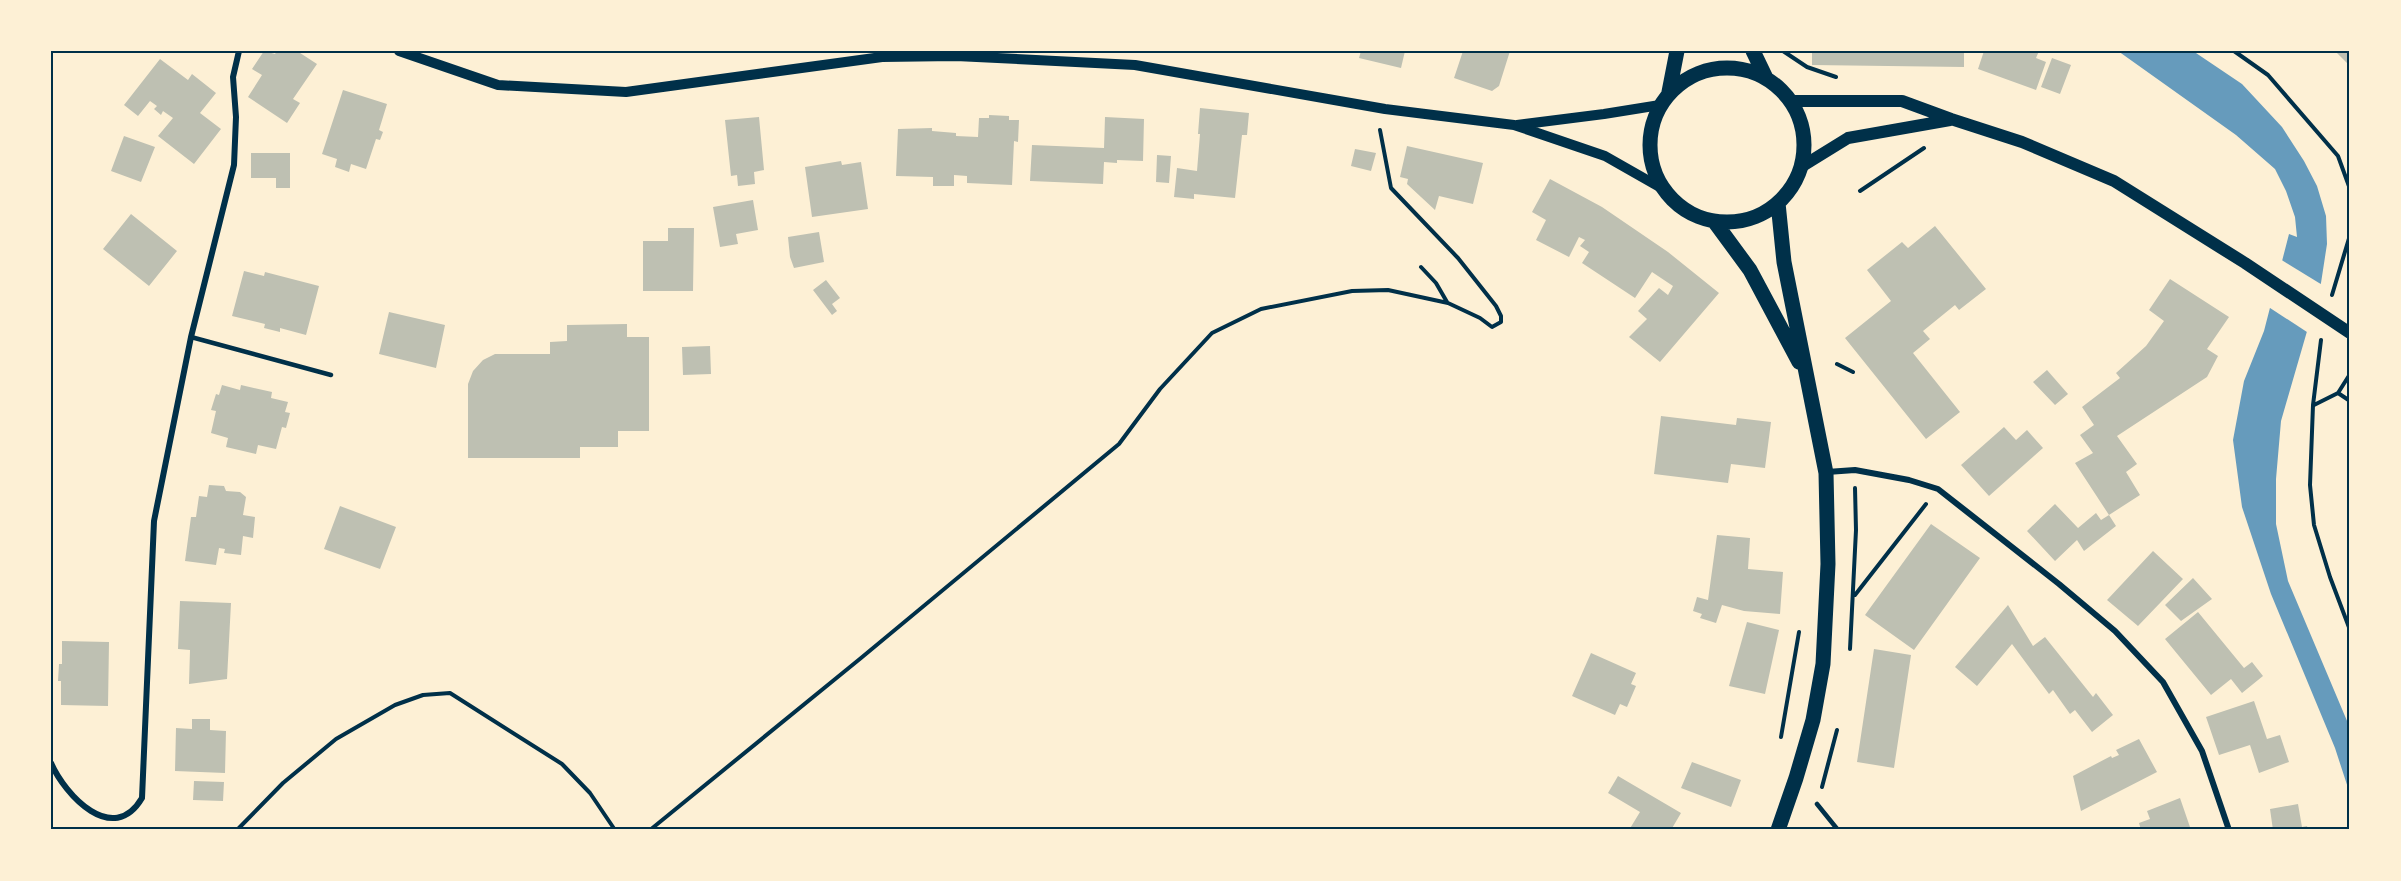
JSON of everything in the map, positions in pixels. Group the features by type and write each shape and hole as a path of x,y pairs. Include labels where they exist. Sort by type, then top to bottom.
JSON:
{"main road":[{"path":"1670,92 1677,51"},
{"path":"1753,51 1767,78"},
{"path":"1715,68 1742,69 1767,78 1779,87 1800,119 1804,143 1801,167 1792,186 1778,203 1759,215 1737,221 1714,221 1685,210 1663,189 1653,170 1649,148 1652,126 1660,105 1670,92 1690,76 1715,68"},
{"path":"1790,101 1902,101 2022,142 2114,181 2245,263 2345,330"},
{"path":"1801,167 1848,138 1951,119"},
{"path":"1778,203 1784,262 1826,472 1828,564 1823,664 1813,720 1797,778 1778,830"},
{"path":"1714,221 1750,270 1807,378"}],"street":[{"path":"51,763 65,788 84,807 103,818 116,819 138,806 142,798 154,521 191,337 234,165 236,117 232,77 239,51"},
{"path":"399,51 498,85 626,92 882,57 956,56 1135,64 1385,109 1514,125 1605,156 1663,189"},
{"path":"1514,125 1660,105"},
{"path":"1826,472 1855,470 1910,480 1938,489 2115,631 2163,682 2202,751 2229,830"}],"lane":[{"path":"191,337 331,375"},
{"path":"1817,804 1838,830"}],"path":[{"path":"1783,51 1807,68 1835,77"},
{"path":"2235,51 2268,75 2338,156 2350,189"},
{"path":"650,830 1119,444 1160,389 1212,333 1261,309 1352,291 1388,290 1448,303 1480,318 1492,327 1500,322 1501,316 1496,306 1458,258 1391,188 1380,130"},
{"path":"1860,190 1930,144"},
{"path":"1421,267 1436,283 1448,303"},
{"path":"1837,364 1853,372"},
{"path":"2350,374 2338,393 2313,405 2310,485 2314,525 2350,630"},
{"path":"2338,393 2350,401"},
{"path":"1854,596 1938,489"},
{"path":"1779,746 1799,622"},
{"path":"237,830 283,783 336,739 395,705 423,695 450,693 562,764 590,793 615,830"}],"water":[{"path":"2118,51 2193,51 2242,84 2282,127 2317,186 2326,216 2327,244 2321,283 2281,421 2276,479 2276,524 2288,581 2350,728 2350,794 2335,748 2271,594 2242,507 2233,440 2244,381 2264,331 2289,234 2297,237 2295,217 2275,169 2236,135"}],"pier":[{"path":"2280,259 2324,286 2310,334 2267,306"}],"building":[{"path":"264,51 275,54 277,51 297,51 317,64 293,99 300,103 287,123 248,97 262,75 252,69"},
{"path":"1361,51 1405,51 1401,68 1359,58"},
{"path":"1463,51 1510,51 1499,86 1492,91 1454,78"},
{"path":"1812,51 1964,51 1964,67 1812,65"},
{"path":"1984,51 2039,51 2036,58 2046,62 2036,90 1978,69"},
{"path":"2335,51 2350,51 2350,66"},
{"path":"2052,58 2071,65 2060,94 2041,87"},
{"path":"160,59 188,80 192,74 216,93 200,113 221,129 194,164 158,136 173,118 163,111 161,115 154,109 157,106 150,101 138,116 124,105"},
{"path":"343,90 387,104 379,130 383,132 380,140 376,139 366,169 351,164 349,172 335,167 337,159 322,154"},
{"path":"1200,108 1249,113 1247,135 1242,135 1235,198 1194,194 1194,199 1174,197 1177,168 1197,171"},
{"path":"989,115 1009,116 1009,120 1019,120 1018,142 1014,141 1012,185 967,183 967,176 954,175 954,186 933,186 933,177 896,176 898,129 932,128 932,131 956,133 956,136 978,137 979,118 989,118"},
{"path":"759,117 764,170 754,172 755,184 738,186 737,175 731,176 725,120"},
{"path":"1105,117 1144,119 1143,161 1104,162 1103,184 1030,181 1032,145 1104,148"},
{"path":"124,136 155,147 141,182 111,171"},
{"path":"1407,146 1483,163 1473,204 1439,196 1435,210 1407,184 1408,179 1400,177"},
{"path":"1355,149 1376,153 1371,171 1351,166"},
{"path":"251,153 290,153 290,188 276,188 276,178 251,178"},
{"path":"1157,155 1171,156 1169,183 1156,182"},
{"path":"841,161 842,165 861,162 868,209 812,217 805,167"},
{"path":"1550,179 1602,207 1668,252 1719,293 1660,362 1629,337 1647,319 1638,311 1659,288 1668,295 1673,286 1652,272 1635,298 1582,263 1589,252 1580,246 1585,240 1579,237 1569,257 1536,240 1546,220 1532,212"},
{"path":"753,200 758,230 736,234 738,244 720,247 713,207"},
{"path":"131,214 177,251 149,286 103,249"},
{"path":"1935,226 1986,289 1959,310 1955,305 1923,331 1930,339 1913,353 1960,412 1926,439 1845,338 1891,301 1867,270 1902,242 1908,248"},
{"path":"668,228 694,228 693,291 643,291 643,241 668,241"},
{"path":"819,232 824,262 794,268 790,257 788,237"},
{"path":"244,271 264,276 265,272 319,286 306,335 280,328 280,332 264,328 265,324 232,316"},
{"path":"2170,279 2229,317 2207,349 2218,356 2207,377 2117,436 2137,464 2126,472 2140,495 2109,515 2075,463 2093,453 2080,435 2094,425 2082,407 2120,378 2116,373 2146,346 2164,321 2149,310"},
{"path":"826,280 840,298 832,304 837,311 832,315 813,290"},
{"path":"389,312 445,325 436,368 379,354"},
{"path":"627,324 627,337 649,337 649,431 618,431 618,447 580,447 580,458 468,458 468,384 473,371 483,360 495,354 550,354 550,342 567,341 567,325"},
{"path":"710,346 711,374 683,375 682,347"},
{"path":"2047,370 2068,394 2055,405 2033,382"},
{"path":"222,385 240,390 241,385 272,392 271,398 288,402 285,412 290,413 286,428 282,427 276,449 258,445 256,454 226,447 228,438 211,433 216,411 211,410 216,394 219,395"},
{"path":"1661,416 1736,425 1737,418 1771,422 1765,468 1731,464 1728,483 1654,474"},
{"path":"2004,427 2016,440 2027,430 2043,448 1989,496 1961,465"},
{"path":"209,485 224,486 226,491 240,492 246,497 243,515 255,517 253,538 243,536 241,555 224,553 225,549 219,548 216,565 185,561 191,517 196,517 199,496 207,497"},
{"path":"2055,504 2078,528 2096,513 2101,520 2109,515 2116,526 2084,551 2077,540 2055,561 2027,531"},
{"path":"340,506 396,527 380,569 324,549"},
{"path":"1931,524 1980,558 1914,650 1865,615"},
{"path":"1717,535 1750,538 1748,569 1783,572 1780,614 1744,611 1722,605 1716,623 1700,618 1702,614 1693,611 1697,597 1708,600"},
{"path":"2153,551 2183,579 2138,626 2107,600"},
{"path":"2193,578 2212,599 2181,621 2165,605"},
{"path":"180,601 231,603 227,679 189,684 190,650 178,649"},
{"path":"2008,605 2033,646 2045,637 2093,697 2096,693 2113,715 2092,732 2075,710 2070,714 2053,690 2049,694 2012,644 1977,686 1955,667"},
{"path":"2198,612 2244,668 2252,662 2263,676 2242,693 2231,679 2211,695 2165,639"},
{"path":"1747,622 1779,630 1765,694 1729,686"},
{"path":"62,641 109,642 108,706 61,705 61,681 58,681 59,664 62,664"},
{"path":"1874,649 1911,655 1894,768 1857,762"},
{"path":"1591,653 1636,673 1631,684 1636,686 1627,707 1620,704 1615,715 1572,696"},
{"path":"2254,701 2267,739 2280,735 2289,762 2259,773 2250,745 2219,755 2206,717"},
{"path":"192,719 210,719 210,730 226,731 225,773 175,771 176,728 192,729"},
{"path":"2139,739 2157,772 2081,811 2073,776 2111,756 2112,758 2119,755 2116,750"},
{"path":"1692,762 1741,780 1731,807 1681,788"},
{"path":"1618,776 1681,813 1671,830 1629,830 1640,812 1608,793"},
{"path":"194,781 224,782 223,801 193,800"},
{"path":"2180,798 2191,830 2153,830 2152,828 2141,830 2139,823 2150,819 2147,811"},
{"path":"2298,804 2302,827 2307,826 2308,830 2273,830 2270,809"}]}
